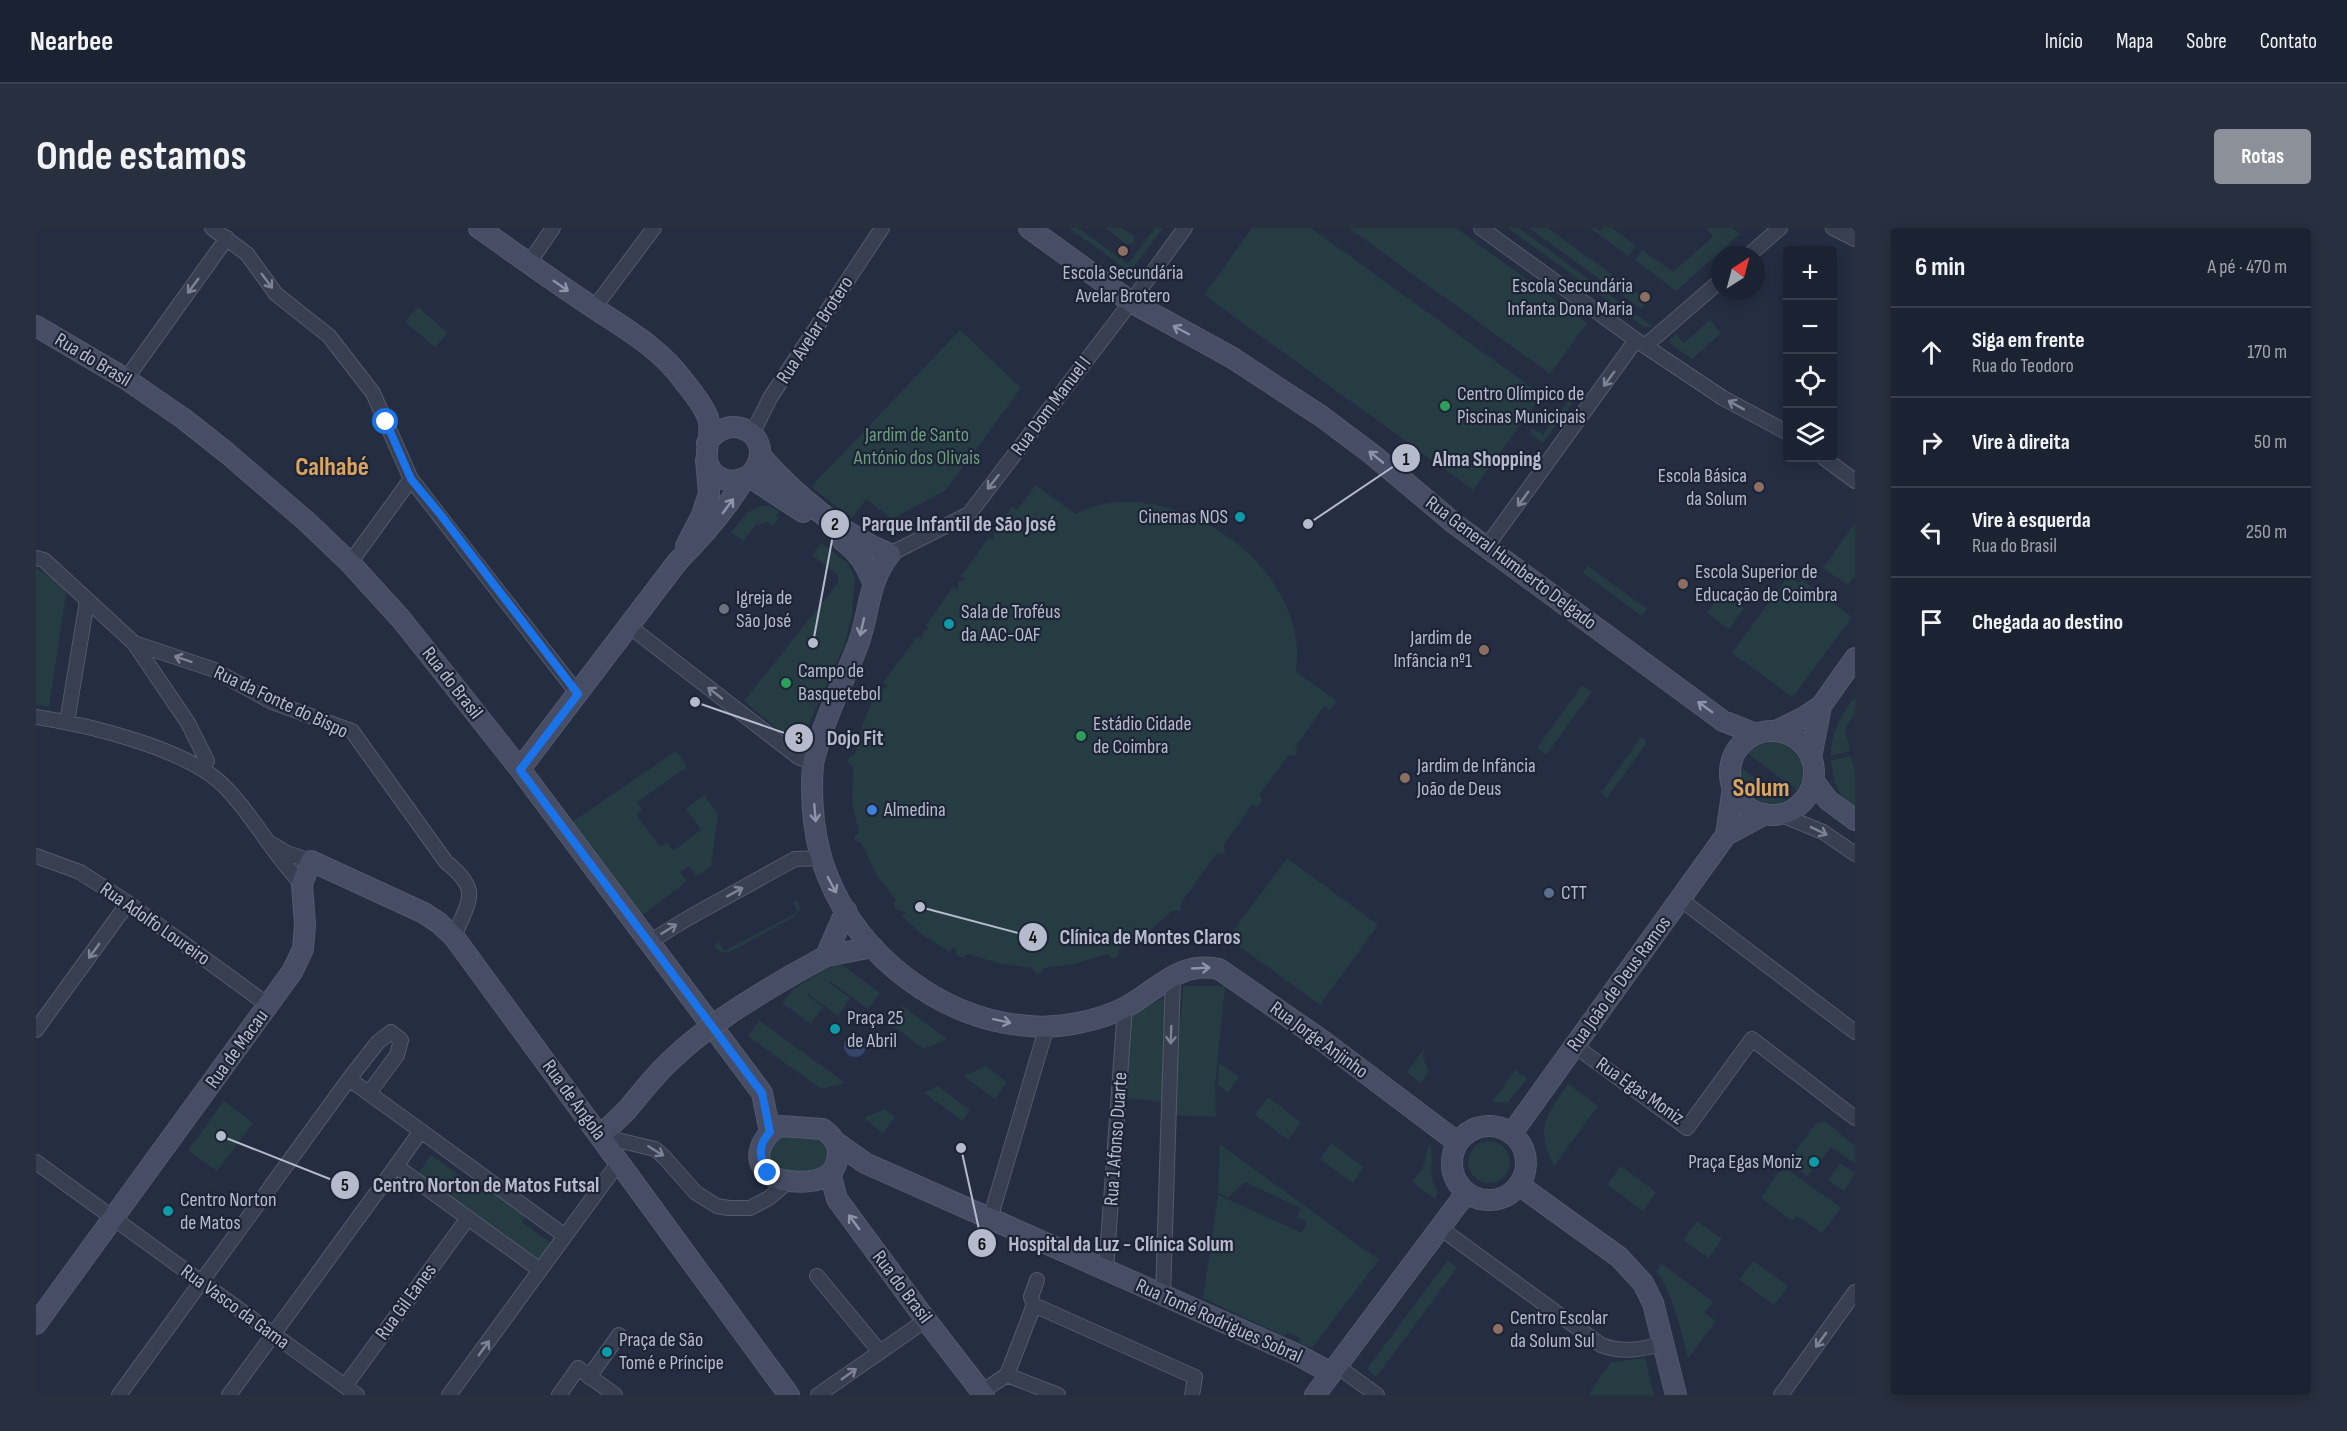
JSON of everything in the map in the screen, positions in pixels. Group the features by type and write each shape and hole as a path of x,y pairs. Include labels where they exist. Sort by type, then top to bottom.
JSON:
{"main road":[{"path":"479,228 619,323 654,350 681,377 701,403 709,420 707,451 709,493 702,515 678,561"},
{"name":"Rua General Humberto Delgado","path":"1029,228 1131,302 1231,357 1297,399 1366,450 1455,524 1723,721 1756,734"},
{"name":"Rua do Brasil","path":"36,326 126,379 228,453 350,563 401,619 520,770 762,1093 770,1132"},
{"path":"520,770 678,561 707,532 732,500 746,477 754,471 760,455 759,447 752,434 745,429 729,427 714,434 707,451 709,467 721,478 729,481 746,477 790,503 856,551 862,558 873,582"},
{"path":"760,455 779,477 814,506 862,542 890,554"},
{"name":"Rua Jorge Anjinho","path":"890,554 873,582 859,642 828,712 813,763 815,819 828,877 846,910 873,947 898,972 935,997 958,1009 1003,1022 1028,1026 1047,1026 1088,1020 1125,1007 1187,969 1204,966 1219,969 1323,1041 1457,1142"},
{"path":"1821,706 1811,758 1813,780 1807,796 1792,810 1772,814 1754,812 1739,800 1732,787 1731,766 1735,753 1741,745 1756,734 1776,731 1821,706 1855,658"},
{"path":"1776,731 1797,740 1811,758"},
{"path":"1813,780 1828,800 1855,820"},
{"name":"Rua João de Deus Ramos","path":"1512,1133 1726,835 1732,787"},
{"name":"Rua João de Deus Ramos","path":"1726,835 1772,814"},
{"name":"Rua de Angola","path":"310,861 424,914 439,923 453,937 789,1395"},
{"name":"Rua de Macau","path":"36,1324 291,972 303,949 305,925 302,884 310,861"},
{"path":"826,956 846,910"},
{"path":"600,1136 626,1111 665,1066 696,1038 747,1002 826,956 873,947"},
{"path":"762,1093 799,1126"},
{"path":"1489,1125 1501,1127 1512,1133 1520,1142 1525,1153 1526,1165 1519,1185 1500,1199 1488,1200 1466,1193 1453,1175 1452,1152 1457,1142 1477,1127 1489,1125"},
{"path":"837,1143 823,1129 780,1126 764,1138 759,1150 761,1161 768,1173 777,1178 790,1180 823,1178 833,1170 865,1163"},
{"name":"Rua do Brasil","path":"837,1143 839,1153 833,1170 837,1199 983,1393"},
{"name":"Rua Tomé Rodrigues Sobral","path":"837,1143 865,1163 1334,1370"},
{"path":"1519,1185 1619,1257 1644,1283 1653,1303 1677,1395"},
{"path":"1315,1395 1466,1193"}],"street":[{"path":"212,228 247,254 276,294 329,336 373,393 411,479 578,694"},
{"path":"529,263 553,228"},
{"path":"594,308 654,228"},
{"name":"Rua Avelar Brotero","path":"752,434 770,398 882,228"},
{"name":"Rua Dom Manuel I","path":"890,554 969,514 1185,228"},
{"path":"1481,228 1641,343 1724,398 1783,430"},
{"path":"1759,246 1780,228"},
{"path":"1833,228 1855,239"},
{"path":"126,379 227,238"},
{"path":"1487,546 1641,343 1711,288"},
{"path":"1829,462 1855,481"},
{"path":"350,563 411,479"},
{"name":"Rua da Fonte do Bispo","path":"36,558 44,560 134,642 212,669 272,702 352,731 446,862 462,876 470,889 469,900 453,937"},
{"path":"67,722 87,601"},
{"path":"629,626 798,757 813,763"},
{"path":"134,642 188,723 207,761"},
{"path":"36,717 67,722 149,745 207,770 224,786 288,871 302,884"},
{"path":"1772,814 1823,832 1855,854"},
{"path":"269,843 287,853 310,861"},
{"name":"Rua Adolfo Loureiro","path":"36,856 80,872 128,903 268,1005"},
{"path":"649,942 795,859 822,858"},
{"path":"1680,899 1855,1032"},
{"path":"36,1030 128,903"},
{"path":"1163,1296 1173,976"},
{"name":"Rua 1 Afonso Duarte","path":"1106,1270 1125,1007"},
{"path":"990,1219 1047,1026"},
{"path":"121,1394 349,1078 378,1042 391,1032 401,1040 397,1054 369,1093"},
{"name":"Rua Egas Moniz","path":"1575,1046 1687,1128 1752,1039 1855,1118"},
{"path":"349,1078 565,1236"},
{"path":"229,1395 421,1131"},
{"path":"600,1136 655,1149 696,1193 717,1206 750,1208 769,1198 790,1180"},
{"name":"Rua Vasco da Gama","path":"36,1162 357,1395"},
{"path":"449,1395 619,1162"},
{"path":"396,1166 540,1270"},
{"name":"Rua Gil Eanes","path":"345,1386 468,1218"},
{"path":"1440,1228 1601,1345 1617,1350 1634,1350 1664,1343"},
{"path":"817,1276 880,1352"},
{"path":"1037,1280 1030,1297 1034,1305 1195,1377 1192,1395"},
{"path":"1781,1395 1855,1292"},
{"path":"983,1393 1006,1376 1034,1305"},
{"path":"818,1395 926,1320"},
{"path":"559,1395 584,1373 620,1335"},
{"path":"1334,1370 1377,1395"},
{"path":"584,1373 615,1395"},
{"path":"1006,1376 1058,1395"}],"green space":[{"path":"1069,228 1078,228 1128,264 1155,228 1163,228 1130,272"},
{"path":"1106,228 1122,228 1134,236 1134,243 1127,245"},
{"path":"1252,228 1311,228 1542,395 1473,490 1204,295"},
{"path":"1349,228 1456,228 1587,323 1550,374"},
{"path":"1508,228 1519,228 1653,327 1644,327"},
{"path":"1529,228 1548,228 1647,300 1641,309"},
{"path":"1590,228 1600,231 1603,228 1612,228 1636,246 1628,256"},
{"path":"1707,228 1732,228 1740,234 1727,246 1711,246 1711,260 1676,291 1635,260 1642,250 1673,272 1713,237"},
{"path":"418,307 448,333 435,347 405,322"},
{"path":"1710,320 1721,333 1692,359 1668,342 1676,334 1684,343"},
{"name":"Jardim de Santo António dos Olivais","path":"960,330 1021,388 946,490 892,519 866,499 852,518 811,487"},
{"path":"1574,393 1578,395 1543,443 1531,434 1531,427 1543,435"},
{"name":"Estádio Cidade de Coimbra","path":"1036,485 1075,514 1106,504 1141,503 1171,509 1201,521 1229,537 1253,558 1274,583 1288,610 1297,644 1296,672 1337,701 1330,710 1324,706 1295,747 1296,755 1288,756 1259,795 1262,799 1261,803 1257,806 1252,805 1224,844 1225,852 1216,854 1181,903 1180,911 1172,911 1149,931 1119,949 1116,958 1111,958 1108,954 1074,964 1044,968 1038,974 1031,968 998,963 968,954 959,957 956,948 953,947 950,952 924,936 902,917 906,912 895,909 896,900 876,874 862,844 855,840 855,836 859,833 852,802 853,767 847,761 850,756 855,755 862,726 875,695 882,698 881,690 888,687 883,682 918,636 922,639 923,631 929,629 926,625 953,587 958,590 958,582 966,580 961,576 989,537 994,541 994,533 1001,531 996,527 1012,507 1017,510"},
{"path":"761,506 769,506 780,511 776,516 779,518 773,526 767,522 756,525 743,541 731,532 748,512"},
{"path":"1855,523 1855,575 1848,585 1823,568"},
{"path":"821,543 848,563 855,578 852,615 844,646 804,735 794,738 786,736 744,701 838,583 838,575 812,555"},
{"path":"1588,566 1647,609 1642,616 1583,573"},
{"path":"36,568 67,587 49,707 36,705"},
{"path":"1789,575 1799,583 1802,580 1852,617 1795,694 1791,696 1732,653"},
{"path":"1722,592 1744,608 1729,629 1707,613"},
{"path":"1582,685 1592,692 1546,755 1537,748"},
{"path":"1855,697 1855,713 1845,729 1850,751 1831,756 1831,747 1838,724"},
{"path":"1641,737 1647,742 1607,798 1601,793"},
{"path":"1776,742 1791,749 1800,761 1802,775 1798,791 1747,753 1761,745"},
{"path":"676,751 687,767 637,802 642,810 636,815 660,847 667,843 673,851 701,830 686,809 704,795 718,814 711,866 697,876 689,866 680,872 687,881 641,916 572,822"},
{"path":"1851,756 1855,771 1855,807 1839,792 1833,776 1831,761"},
{"path":"1741,768 1786,800 1769,804 1753,798 1743,785"},
{"path":"1287,858 1378,925 1320,1005 1228,938"},
{"path":"798,900 800,910 794,917 730,952 721,952 713,946 719,942 724,951 798,912 794,902"},
{"path":"832,965 842,965 880,993 868,1009 830,981 829,983 850,998 838,1016 808,994 823,1007 811,1024 782,1003 791,991"},
{"path":"1183,986 1225,986 1215,1085 1216,1117 1174,1115"},
{"path":"1167,996 1165,1102 1124,1098 1129,1017"},
{"path":"902,1006 947,1039 924,1049 889,1023"},
{"path":"759,1020 845,1083 821,1089 748,1036"},
{"path":"1424,1049 1423,1058 1429,1072 1421,1083 1407,1072"},
{"path":"1219,1063 1239,1077 1228,1093 1218,1085"},
{"path":"986,1066 1007,1082 995,1099 963,1076"},
{"path":"1515,1070 1526,1077 1526,1080 1507,1103 1492,1102"},
{"path":"1568,1084 1598,1106 1554,1166 1545,1141 1545,1123 1553,1105"},
{"path":"938,1086 970,1110 962,1121 924,1093"},
{"path":"1268,1097 1301,1122 1288,1140 1255,1115"},
{"path":"224,1101 253,1123 217,1171 188,1150"},
{"path":"885,1109 895,1117 883,1133 864,1118"},
{"path":"1825,1121 1855,1146 1855,1163 1831,1147 1808,1176 1793,1166 1791,1157 1815,1124"},
{"path":"786,1136 818,1138 828,1147 827,1162 809,1170 779,1169 772,1161 769,1152 778,1139"},
{"path":"1489,1141 1497,1142 1504,1147 1509,1154 1509,1170 1504,1177 1497,1182 1489,1183 1481,1182 1474,1177 1469,1170 1468,1162 1469,1154 1474,1147 1481,1142"},
{"path":"1331,1143 1364,1167 1353,1183 1320,1159"},
{"path":"1220,1144 1379,1260 1312,1348 1300,1343 1300,1338 1288,1333 1284,1336 1203,1298 1218,1195 1302,1233 1307,1222 1297,1217 1301,1208 1245,1182 1228,1198 1218,1193"},
{"path":"1430,1144 1432,1180 1438,1191 1435,1199 1412,1182 1423,1167"},
{"path":"431,1155 484,1193 493,1191 527,1215 522,1222 551,1243 539,1260 418,1174"},
{"path":"1840,1163 1855,1173 1844,1191 1828,1180"},
{"path":"1621,1166 1656,1192 1643,1211 1607,1185"},
{"path":"1785,1169 1841,1208 1822,1233 1797,1216 1793,1221 1761,1198 1778,1173"},
{"path":"1697,1221 1722,1239 1709,1258 1683,1240"},
{"path":"1448,1260 1457,1268 1376,1377 1367,1369"},
{"path":"1753,1261 1788,1286 1774,1305 1739,1280"},
{"path":"1662,1264 1713,1302 1705,1313 1716,1321 1688,1358 1668,1291 1656,1271"},
{"path":"1645,1358 1654,1395 1588,1395 1611,1362"}],"water":[{"path":"855,1035 863,1038 866,1046 863,1054 855,1057 847,1054 844,1046 847,1038"}],"place":[{"name":"Escola Secundária Avelar Brotero","path":"1123,251"},
{"name":"Escola Secundária Infanta Dona Maria","path":"1645,297"},
{"name":"Centro Olímpico de Piscinas Municipais","path":"1445,406"},
{"name":"Escola Básica da Solum","path":"1759,487"},
{"name":"Cinemas NOS","path":"1240,517"},
{"name":"Alma Shopping","path":"1308,524"},
{"name":"Escola Superior de Educação de Coimbra","path":"1683,584"},
{"name":"Igreja de São José","path":"724,609"},
{"name":"Sala de Troféus da AAC-OAF","path":"949,624"},
{"name":"Parque Infantil de São José","path":"813,643"},
{"name":"Jardim de Infância nº1","path":"1484,650"},
{"name":"Campo de Basquetebol","path":"786,683"},
{"name":"Dojo Fit","path":"695,702"},
{"name":"Estádio Cidade de Coimbra","path":"1081,736"},
{"name":"Jardim de Infância João de Deus","path":"1405,778"},
{"name":"Almedina","path":"872,810"},
{"name":"CTT","path":"1549,893"},
{"name":"Clínica de Montes Claros","path":"920,907"},
{"name":"Praça 25 de Abril","path":"835,1029"},
{"name":"Centro Norton de Matos Futsal","path":"221,1136"},
{"name":"Hospital da Luz - Clínica Solum","path":"961,1148"},
{"name":"Praça Egas Moniz","path":"1814,1162"},
{"name":"Centro Norton de Matos","path":"168,1211"},
{"name":"Centro Escolar da Solum Sul","path":"1498,1329"},
{"name":"Praça de São Tomé e Príncipe","path":"607,1352"}],"district":[{"name":"Calhabé","path":"332,467"},
{"name":"Solum","path":"1761,788"}],"route":[{"path":"386,422 411,479 578,694 520,770 762,1093 770,1132 764,1138 759,1150 761,1161 768,1173"}]}
